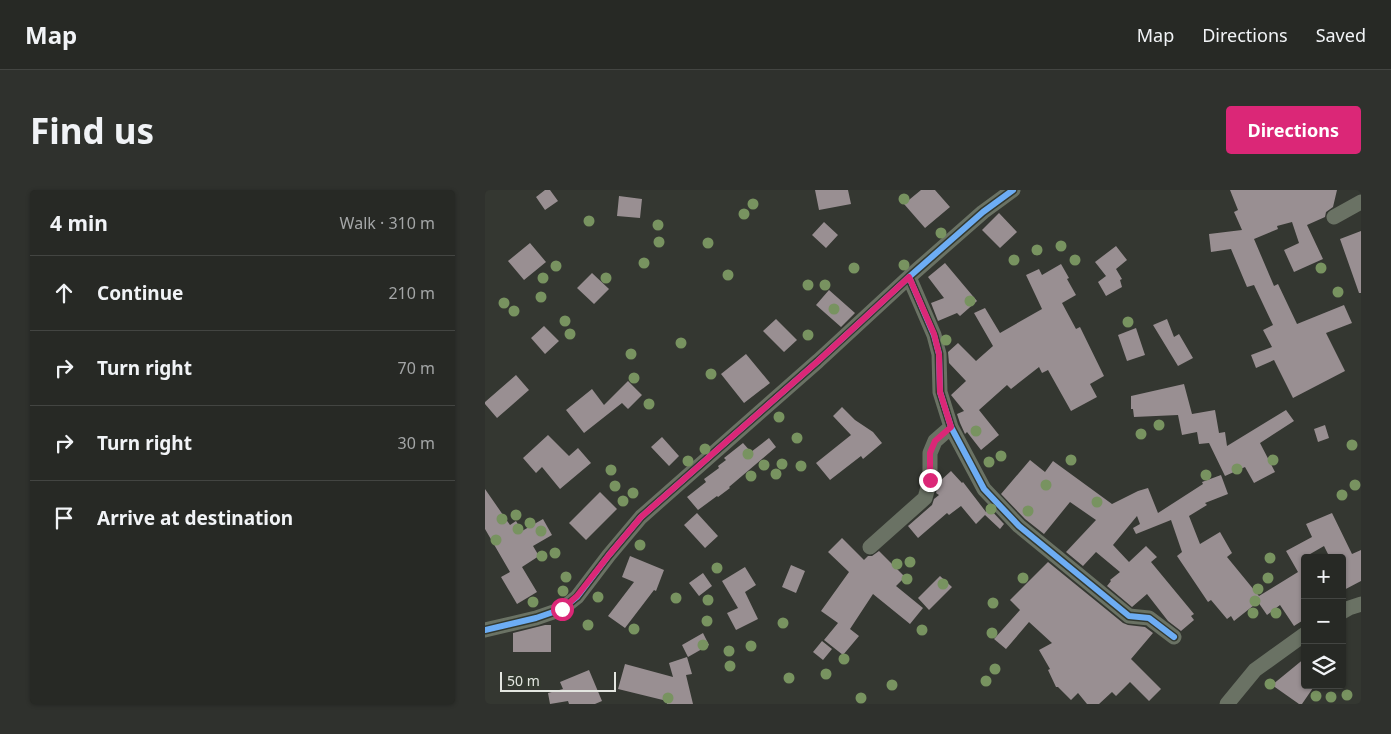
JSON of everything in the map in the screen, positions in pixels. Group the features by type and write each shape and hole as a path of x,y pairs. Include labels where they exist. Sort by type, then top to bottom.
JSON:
{"street":[{"path":"485,630 536,618 562,609 572,601 641,517 818,361 909,277 983,212 1013,190"},
{"path":"1334,217 1361,202"},
{"path":"909,277 934,334 939,354 940,392 951,427 984,488 1019,526 1129,616 1149,618 1174,637"},
{"path":"870,547 925,498 930,480 930,453 935,441 951,427"},
{"path":"1346,610 1361,604"},
{"path":"1227,704 1255,670 1301,637"}],"building":[{"path":"545,190 550,190 558,201 545,210 536,197"},
{"path":"815,190 848,190 851,204 819,210"},
{"path":"921,190 935,190 950,207 925,228 904,204"},
{"path":"1230,190 1337,190 1333,207 1326,212 1325,217 1307,225 1323,259 1294,272 1284,250 1299,243 1292,222 1277,226 1278,229 1254,239 1274,286 1278,284 1297,324 1344,305 1352,323 1326,333 1345,371 1293,398 1274,360 1256,368 1251,355 1272,347 1263,330 1273,325 1254,285 1247,287 1231,249 1211,252 1209,234 1242,230 1234,212 1238,210"},
{"path":"619,196 642,199 640,218 617,216"},
{"path":"999,213 1017,232 1000,248 982,230"},
{"path":"824,222 838,235 826,248 812,235"},
{"path":"1361,231 1361,293 1359,293 1340,239"},
{"path":"530,243 546,262 524,280 508,261"},
{"path":"1116,246 1127,260 1116,269 1122,279 1120,280 1122,287 1106,296 1098,282 1106,276 1095,262"},
{"path":"945,263 977,301 960,316 957,313 938,321 931,303 944,298 928,277"},
{"path":"1061,264 1076,295 1062,303 1076,329 1080,327 1104,376 1090,384 1097,397 1071,411 1048,370 1042,373 1039,367 1011,389 1007,385 979,410 999,435 981,450 967,432 965,434 960,423 957,414 964,411 951,395 966,381 949,363 948,352 958,343 976,361 993,346 974,313 985,308 1000,333 1042,309 1026,275 1039,269 1042,275"},
{"path":"592,273 609,289 594,304 577,288"},
{"path":"829,290 855,313 841,327 816,305"},
{"path":"776,319 797,340 784,352 763,331"},
{"path":"1167,319 1174,337 1179,334 1193,358 1178,366 1153,325"},
{"path":"544,326 559,341 545,354 531,338"},
{"path":"1136,328 1145,355 1127,361 1118,335"},
{"path":"746,354 770,383 744,403 721,374"},
{"path":"516,375 529,390 497,418 485,402"},
{"path":"628,381 642,395 628,409 622,403 584,433 566,410 592,389 604,405"},
{"path":"1184,384 1192,414 1215,410 1219,433 1225,432 1227,446 1286,410 1294,421 1260,443 1275,472 1254,483 1245,467 1225,476 1209,443 1199,444 1197,432 1182,435 1178,415 1134,417 1133,409 1131,409 1131,396"},
{"path":"842,407 855,420 873,432 882,443 863,459 861,456 830,480 816,463 851,435 833,416"},
{"path":"1325,425 1329,438 1318,442 1314,429"},
{"path":"548,435 569,456 578,448 591,463 560,489 542,467 536,473 523,458"},
{"path":"662,437 679,456 669,466 651,447"},
{"path":"769,438 776,447 730,488 698,510 687,497 706,482 704,479 719,468 718,466 726,460 724,458 743,443 751,452"},
{"path":"1030,460 1045,472 1053,461 1112,504 1148,488 1158,513 1203,484 1202,482 1221,475 1228,494 1205,503 1207,505 1189,516 1200,544 1220,532 1232,553 1227,557 1259,596 1298,572 1286,551 1312,537 1306,524 1332,513 1352,554 1361,550 1361,581 1346,589 1346,554 1328,554 1324,546 1310,554 1301,554 1301,622 1294,626 1280,605 1267,615 1258,602 1234,621 1231,616 1227,619 1211,600 1208,602 1177,556 1182,552 1171,520 1136,534 1133,528 1140,524 1137,516 1113,545 1129,562 1146,546 1157,557 1151,562 1194,614 1191,616 1194,620 1181,631 1168,621 1147,594 1132,607 1107,586 1110,580 1120,572 1096,552 1083,566 1066,552 1096,520 1070,502 1044,534 1025,519 1001,494"},
{"path":"951,471 963,482 986,512 989,508 1004,524 1000,529 985,515 976,524 961,506 949,515 947,513 918,538 908,526 932,505 934,499 939,495 936,493 939,482"},
{"path":"485,489 510,525 516,521 522,531 543,519 552,535 533,546 539,556 522,567 537,592 517,604 501,577 510,572 485,529"},
{"path":"600,492 617,509 586,540 569,523"},
{"path":"697,513 718,536 705,548 684,525"},
{"path":"842,538 864,560 879,551 905,577 896,586 923,608 910,624 873,594 850,629 859,636 843,655 824,640 838,623 821,611 849,572 828,552"},
{"path":"630,556 664,570 656,591 654,590 625,628 608,616 634,582 622,577"},
{"path":"1048,562 1123,623 1145,627 1153,633 1131,659 1161,689 1149,701 1130,682 1116,696 1112,692 1099,704 1087,704 1078,693 1071,700 1056,687 1048,670 1050,669 1039,650 1052,643 1029,622 1006,649 994,639 1020,610 1010,600"},
{"path":"791,565 805,571 796,593 782,587"},
{"path":"745,567 756,585 745,592 758,619 736,630 727,613 738,608 722,581"},
{"path":"703,573 712,586 699,596 689,583"},
{"path":"940,576 952,587 929,610 918,598"},
{"path":"551,625 551,652 513,652 513,633"},
{"path":"703,633 709,645 688,657 682,645"},
{"path":"822,641 832,649 823,660 813,652"},
{"path":"687,657 692,674 686,675 693,704 667,704 667,701 618,689 625,664 673,677 669,663"},
{"path":"1301,661 1301,689 1312,689 1302,704 1299,704 1272,685"},
{"path":"589,670 602,701 595,704 569,704 568,701 550,704 548,693 563,689 560,682"}],"cycle path":[{"path":"485,630 536,618 562,609 577,597 641,517 818,361 909,277 983,212 1013,190"},
{"path":"909,277 934,335 939,354 940,392 951,427 984,489 1019,526 1129,616 1149,618 1174,637"}],"route":[{"path":"562,609 577,596 641,517 818,361 909,277 934,334 939,354 940,392 951,427 935,441 930,453 930,480"}]}
